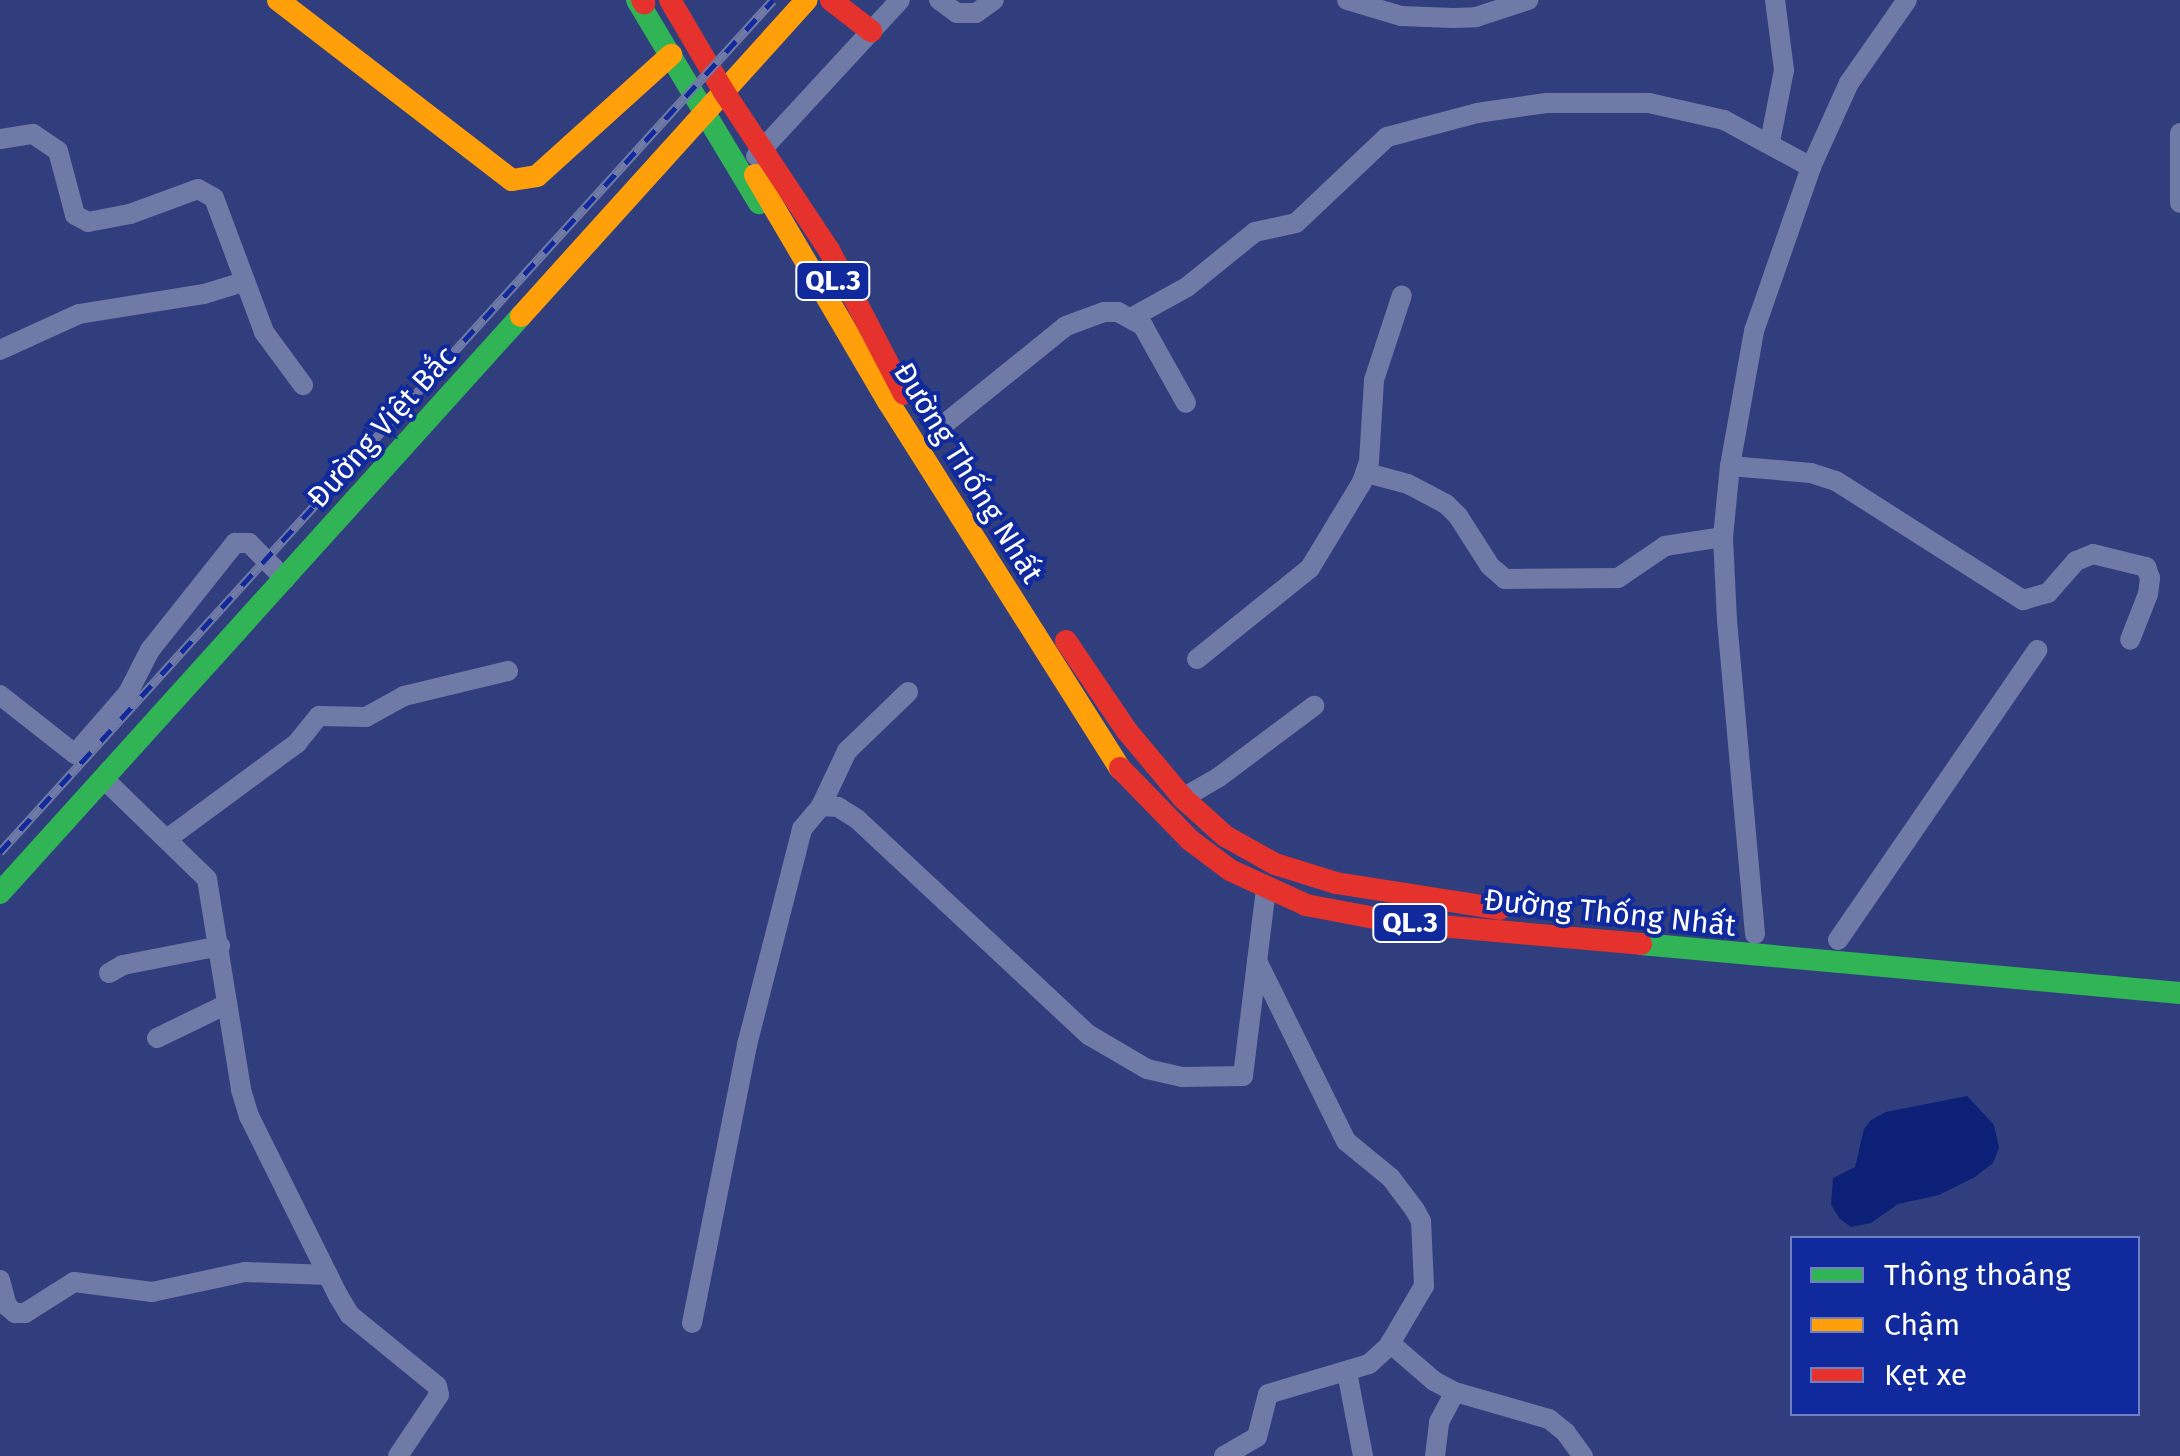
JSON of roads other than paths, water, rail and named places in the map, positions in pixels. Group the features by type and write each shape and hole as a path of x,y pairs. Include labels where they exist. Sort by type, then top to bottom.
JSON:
{"main road":[{"path":"278,0 512,180 537,176 672,55"},
{"path":"670,0 724,92 755,166"},
{"name":"Đường Việt Bắc","path":"0,893 807,0"},
{"path":"831,0 871,32"},
{"path":"641,1 705,114 755,166"},
{"name":"Đường Thống Nhất","path":"755,166 1076,704 1129,780 1190,840 1266,890 1306,905 1396,922 1756,958 2180,992"},
{"name":"Đường Thống Nhất","path":"896,398 1096,686 1183,798 1225,836 1275,864 1336,883 1496,908 1755,934 2007,953"},
{"path":"1266,890 1275,864"},
{"path":"1755,934 1756,958"}],"street":[{"path":"755,166 900,0"},
{"path":"939,0 958,13 976,13 994,0"},
{"path":"1347,0 1401,16 1453,18 1476,16 1528,0"},
{"path":"1770,142 1784,70 1775,0"},
{"path":"1755,934 1723,537 1730,466 1754,331 1812,167 1849,83 1908,0"},
{"path":"672,55 694,39"},
{"path":"1132,318 1187,287 1255,232 1296,223 1360,161 1399,131 1477,113 1606,101 1695,111 1770,142 1812,167"},
{"path":"2180,133 2180,203"},
{"path":"0,140 32,134 58,152 75,214 88,222 105,222 198,189 214,198 264,332 303,384"},
{"path":"0,350 78,314 204,294 243,282"},
{"path":"1197,659 1310,568 1367,472 1374,380 1402,296"},
{"path":"942,426 1078,320 1104,312 1132,318 1154,338 1186,403"},
{"path":"1730,466 1812,474 1836,481 2024,600 2048,593 2084,556 2108,554 2146,567 2150,578 2148,594 2130,640"},
{"path":"1367,472 1408,484 1446,504 1490,566 1505,579 1618,578 1665,546 1723,537"},
{"path":"0,694 75,754 124,699 150,650 235,542 248,542 285,580"},
{"path":"1838,940 2037,650"},
{"path":"166,839 297,744 319,716 366,717 404,696 508,671"},
{"path":"692,1323 747,1045 802,829 821,806 847,751 908,692"},
{"path":"1183,798 1219,777 1314,706"},
{"path":"105,780 207,879 236,1068 249,1116 328,1275 350,1315 437,1386 439,1395 398,1456"},
{"path":"821,806 838,807 857,818 1068,1018 1148,1069 1182,1077 1243,1076 1266,890"},
{"path":"109,973 122,965 220,946"},
{"path":"1224,1456 1251,1451 1268,1394 1369,1364 1390,1344 1424,1286 1421,1221 1392,1178 1346,1141 1257,960"},
{"path":"157,1038 227,1004"},
{"path":"0,1280 7,1306 15,1313 25,1313 74,1282 152,1292 245,1272 328,1275"},
{"path":"1390,1344 1434,1381 1456,1392 1549,1419 1566,1433 1583,1456"},
{"path":"1347,1372 1363,1456"},
{"path":"1436,1456 1439,1422 1456,1392"}],"railway":[{"path":"0,852 773,0"}]}
